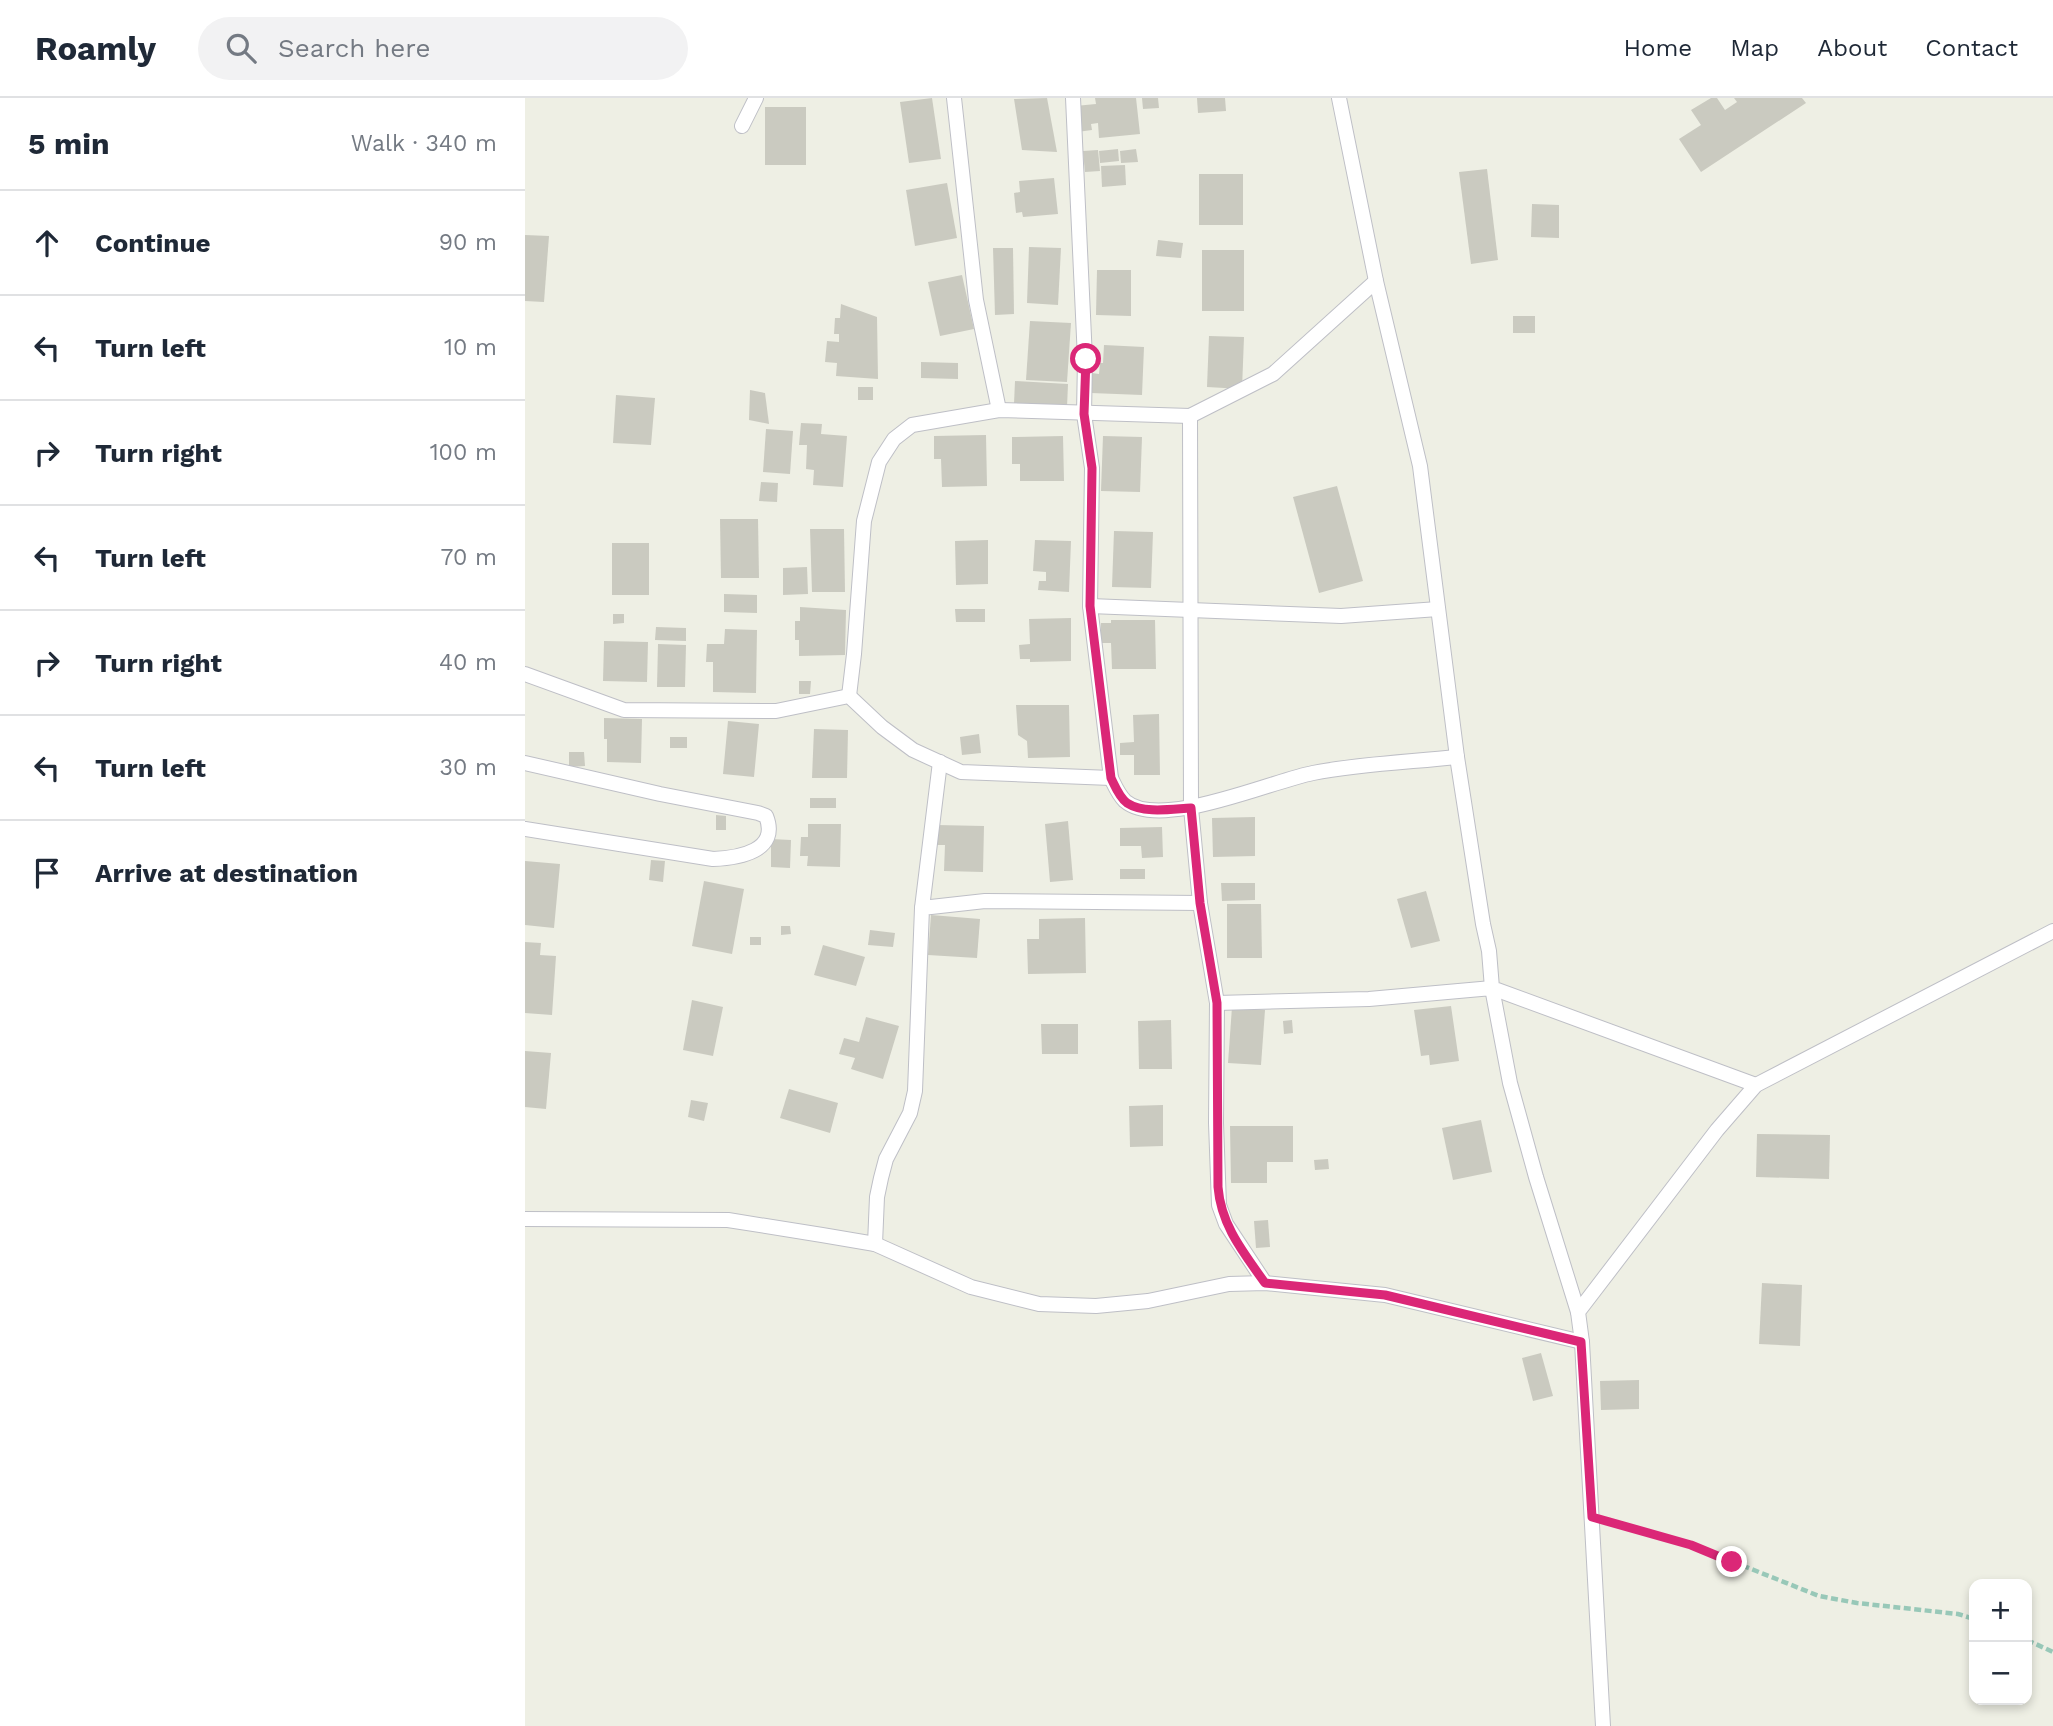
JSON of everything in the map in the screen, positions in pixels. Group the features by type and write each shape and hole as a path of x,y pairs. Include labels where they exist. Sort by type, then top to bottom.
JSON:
{"lane":[{"path":"742,126 756,98"},
{"path":"954,98 977,300 999,410"},
{"path":"1073,98 1086,359 1084,414 1092,468 1090,606 1111,778 1118,792 1127,803 1148,809 1191,808 1312,773 1457,757"},
{"path":"1339,98 1376,281 1420,466 1457,757 1489,951 1492,988 1510,1083 1578,1312 1603,1726"},
{"path":"849,696 864,521 879,462 894,439 912,425 999,410 1190,416 1273,374 1376,281"},
{"path":"1190,416 1191,808 1200,903 1217,1003 1216,1123 1219,1205 1226,1224 1265,1283"},
{"path":"1090,606 1341,616 1439,610"},
{"path":"525,674 625,710 776,711 849,696"},
{"path":"849,696 882,727 913,750 961,772 1111,778"},
{"path":"875,1244 877,1197 881,1178 886,1159 910,1113 915,1091 922,908 940,762"},
{"path":"525,763 758,813 766,816 770,826 768,839 754,852 728,859 713,859 525,828"},
{"path":"922,908 985,901 1200,903"},
{"path":"1578,1312 1717,1129 1756,1085 2053,931"},
{"path":"1217,1003 1369,999 1492,988 1756,1085"},
{"path":"525,1219 728,1220 875,1244 971,1287 1039,1304 1096,1306 1148,1301 1229,1284 1265,1283 1385,1295 1581,1342"}],"path":[{"path":"1592,1517 1691,1545 1819,1596 1969,1617"},
{"path":"2031,1642 2053,1652"}],"building":[{"path":"932,98 941,159 909,163 900,102"},
{"path":"1047,98 1057,152 1022,150 1014,99"},
{"path":"1095,98 1136,98 1140,134 1099,138 1098,123 1091,124 1092,130 1077,132 1075,106 1096,104"},
{"path":"1142,98 1158,98 1159,108 1143,109"},
{"path":"1197,98 1225,98 1226,111 1198,113"},
{"path":"1711,98 1717,98 1725,110 1737,102 1734,98 1802,98 1806,103 1701,172 1679,139 1701,125 1691,110"},
{"path":"765,107 806,107 806,165 765,165"},
{"path":"1118,149 1119,161 1100,163 1099,151"},
{"path":"1136,149 1138,162 1121,163 1120,151"},
{"path":"1098,150 1100,171 1085,172 1083,151"},
{"path":"1125,165 1126,185 1102,187 1101,166"},
{"path":"1487,169 1498,260 1471,264 1459,172"},
{"path":"1199,174 1243,174 1243,225 1199,225"},
{"path":"1054,178 1058,214 1023,217 1022,212 1016,213 1014,193 1020,192 1019,181"},
{"path":"947,183 957,238 915,246 906,190"},
{"path":"1532,204 1559,205 1559,238 1531,237"},
{"path":"525,235 549,236 544,302 525,301"},
{"path":"1158,240 1183,243 1181,258 1156,256"},
{"path":"1029,247 1061,248 1058,305 1027,303"},
{"path":"993,248 1013,248 1014,314 995,315"},
{"path":"1202,250 1244,250 1244,311 1202,311"},
{"path":"1097,270 1131,270 1131,316 1096,315"},
{"path":"962,275 974,329 940,336 928,282"},
{"path":"841,304 877,317 878,379 836,376 837,363 825,362 827,341 839,342 839,334 834,334 835,318 840,318"},
{"path":"1513,316 1535,316 1535,333 1513,333"},
{"path":"1030,321 1071,323 1067,382 1026,380"},
{"path":"1209,336 1244,337 1242,389 1207,387"},
{"path":"1104,345 1144,347 1142,395 1091,393 1092,373 1099,374"},
{"path":"921,362 958,363 958,379 921,378"},
{"path":"1015,381 1068,384 1067,407 1014,404"},
{"path":"858,387 873,387 873,400 858,400"},
{"path":"750,390 765,393 769,424 749,420"},
{"path":"616,395 655,398 651,445 613,443"},
{"path":"801,423 822,424 821,434 847,436 843,487 813,485 814,470 806,469 807,445 799,445"},
{"path":"766,429 793,431 790,474 763,472"},
{"path":"986,435 987,486 942,487 941,459 934,459 934,436"},
{"path":"1063,436 1064,481 1020,481 1020,464 1012,464 1012,437"},
{"path":"1103,436 1142,437 1140,492 1101,491"},
{"path":"761,482 778,483 777,502 759,501"},
{"path":"1337,486 1363,581 1319,593 1293,497"},
{"path":"720,519 758,519 759,578 721,578"},
{"path":"810,529 844,529 845,592 812,592"},
{"path":"1114,531 1153,532 1151,588 1112,587"},
{"path":"988,540 988,584 956,585 955,541"},
{"path":"1035,540 1071,541 1069,592 1038,590 1039,581 1046,581 1046,572 1033,571"},
{"path":"612,543 649,543 649,595 612,595"},
{"path":"807,567 808,594 783,595 783,568"},
{"path":"724,594 757,595 757,613 724,612"},
{"path":"800,607 846,610 845,655 799,656 799,640 795,640 795,621 800,621"},
{"path":"955,609 985,609 985,622 956,622"},
{"path":"613,614 624,614 624,623 613,624"},
{"path":"1071,618 1071,661 1030,662 1030,659 1020,659 1019,645 1030,644 1029,619"},
{"path":"1111,620 1155,620 1156,669 1112,669 1111,643 1101,643 1101,623 1111,623"},
{"path":"656,627 686,628 686,641 655,640"},
{"path":"725,629 757,630 756,693 713,692 713,662 706,662 707,644 724,644"},
{"path":"604,641 648,642 647,682 603,681"},
{"path":"658,644 686,645 685,687 657,687"},
{"path":"799,681 811,681 810,694 799,694"},
{"path":"1016,705 1069,705 1070,757 1028,758 1027,741 1018,735"},
{"path":"1159,714 1160,775 1134,775 1134,755 1120,755 1120,743 1134,742 1133,715"},
{"path":"604,718 642,719 641,763 607,762"},
{"path":"728,721 759,724 754,777 723,774"},
{"path":"814,729 848,730 847,778 812,778"},
{"path":"979,734 981,753 962,755 960,737"},
{"path":"670,737 687,737 687,748 670,748"},
{"path":"569,752 584,752 585,766 569,767"},
{"path":"810,798 836,798 836,808 810,808"},
{"path":"716,815 726,816 726,830 716,830"},
{"path":"1255,817 1255,856 1213,857 1212,818"},
{"path":"1068,821 1073,880 1050,882 1045,824"},
{"path":"808,824 841,824 840,867 807,866 808,856 800,856 801,837 808,837"},
{"path":"937,825 984,826 983,872 944,871 945,845 936,845"},
{"path":"1162,827 1163,857 1142,858 1141,846 1120,846 1120,828"},
{"path":"771,839 791,840 790,868 771,867"},
{"path":"651,860 665,861 663,882 649,880"},
{"path":"525,861 560,864 554,928 525,925"},
{"path":"1120,869 1145,869 1145,879 1120,879"},
{"path":"704,881 744,889 732,954 692,946"},
{"path":"1221,883 1255,883 1255,900 1222,901"},
{"path":"1426,891 1440,941 1411,948 1397,899"},
{"path":"1227,904 1261,904 1262,958 1227,958"},
{"path":"931,915 980,919 977,958 928,955"},
{"path":"1085,918 1086,973 1028,974 1027,939 1039,939 1039,919"},
{"path":"781,926 790,926 791,934 781,935"},
{"path":"870,930 895,933 893,947 868,945"},
{"path":"750,937 761,937 761,945 750,945"},
{"path":"525,942 541,943 540,955 556,956 552,1015 525,1013"},
{"path":"823,945 865,957 856,986 814,975"},
{"path":"692,1000 723,1007 713,1056 683,1050"},
{"path":"1451,1006 1459,1061 1430,1065 1429,1055 1421,1056 1414,1010"},
{"path":"1232,1007 1265,1010 1261,1065 1228,1063"},
{"path":"866,1017 899,1026 883,1079 851,1069 855,1058 839,1054 844,1038 859,1042"},
{"path":"1171,1020 1172,1069 1139,1069 1138,1021"},
{"path":"1292,1020 1293,1033 1284,1034 1283,1021"},
{"path":"1041,1024 1078,1024 1078,1054 1042,1054"},
{"path":"525,1051 551,1053 546,1109 525,1107"},
{"path":"789,1089 838,1103 830,1133 780,1118"},
{"path":"691,1100 708,1103 704,1121 688,1117"},
{"path":"1163,1105 1163,1146 1130,1147 1129,1106"},
{"path":"1481,1120 1492,1172 1453,1180 1442,1128"},
{"path":"1230,1126 1293,1126 1293,1162 1267,1162 1267,1183 1231,1183"},
{"path":"1757,1134 1830,1135 1829,1179 1756,1177"},
{"path":"1328,1159 1329,1169 1315,1170 1314,1160"},
{"path":"1268,1220 1270,1247 1256,1248 1254,1221"},
{"path":"1762,1283 1802,1285 1800,1346 1759,1344"},
{"path":"1541,1353 1553,1396 1533,1401 1522,1358"},
{"path":"1639,1380 1639,1409 1601,1410 1600,1381"}],"route":[{"path":"1086,359 1084,414 1092,468 1090,606 1111,778 1127,803 1148,809 1191,808 1200,903 1217,1003 1218,1187 1219,1205 1226,1224 1265,1283 1385,1295 1581,1342 1592,1517 1691,1545 1732,1562"}]}
